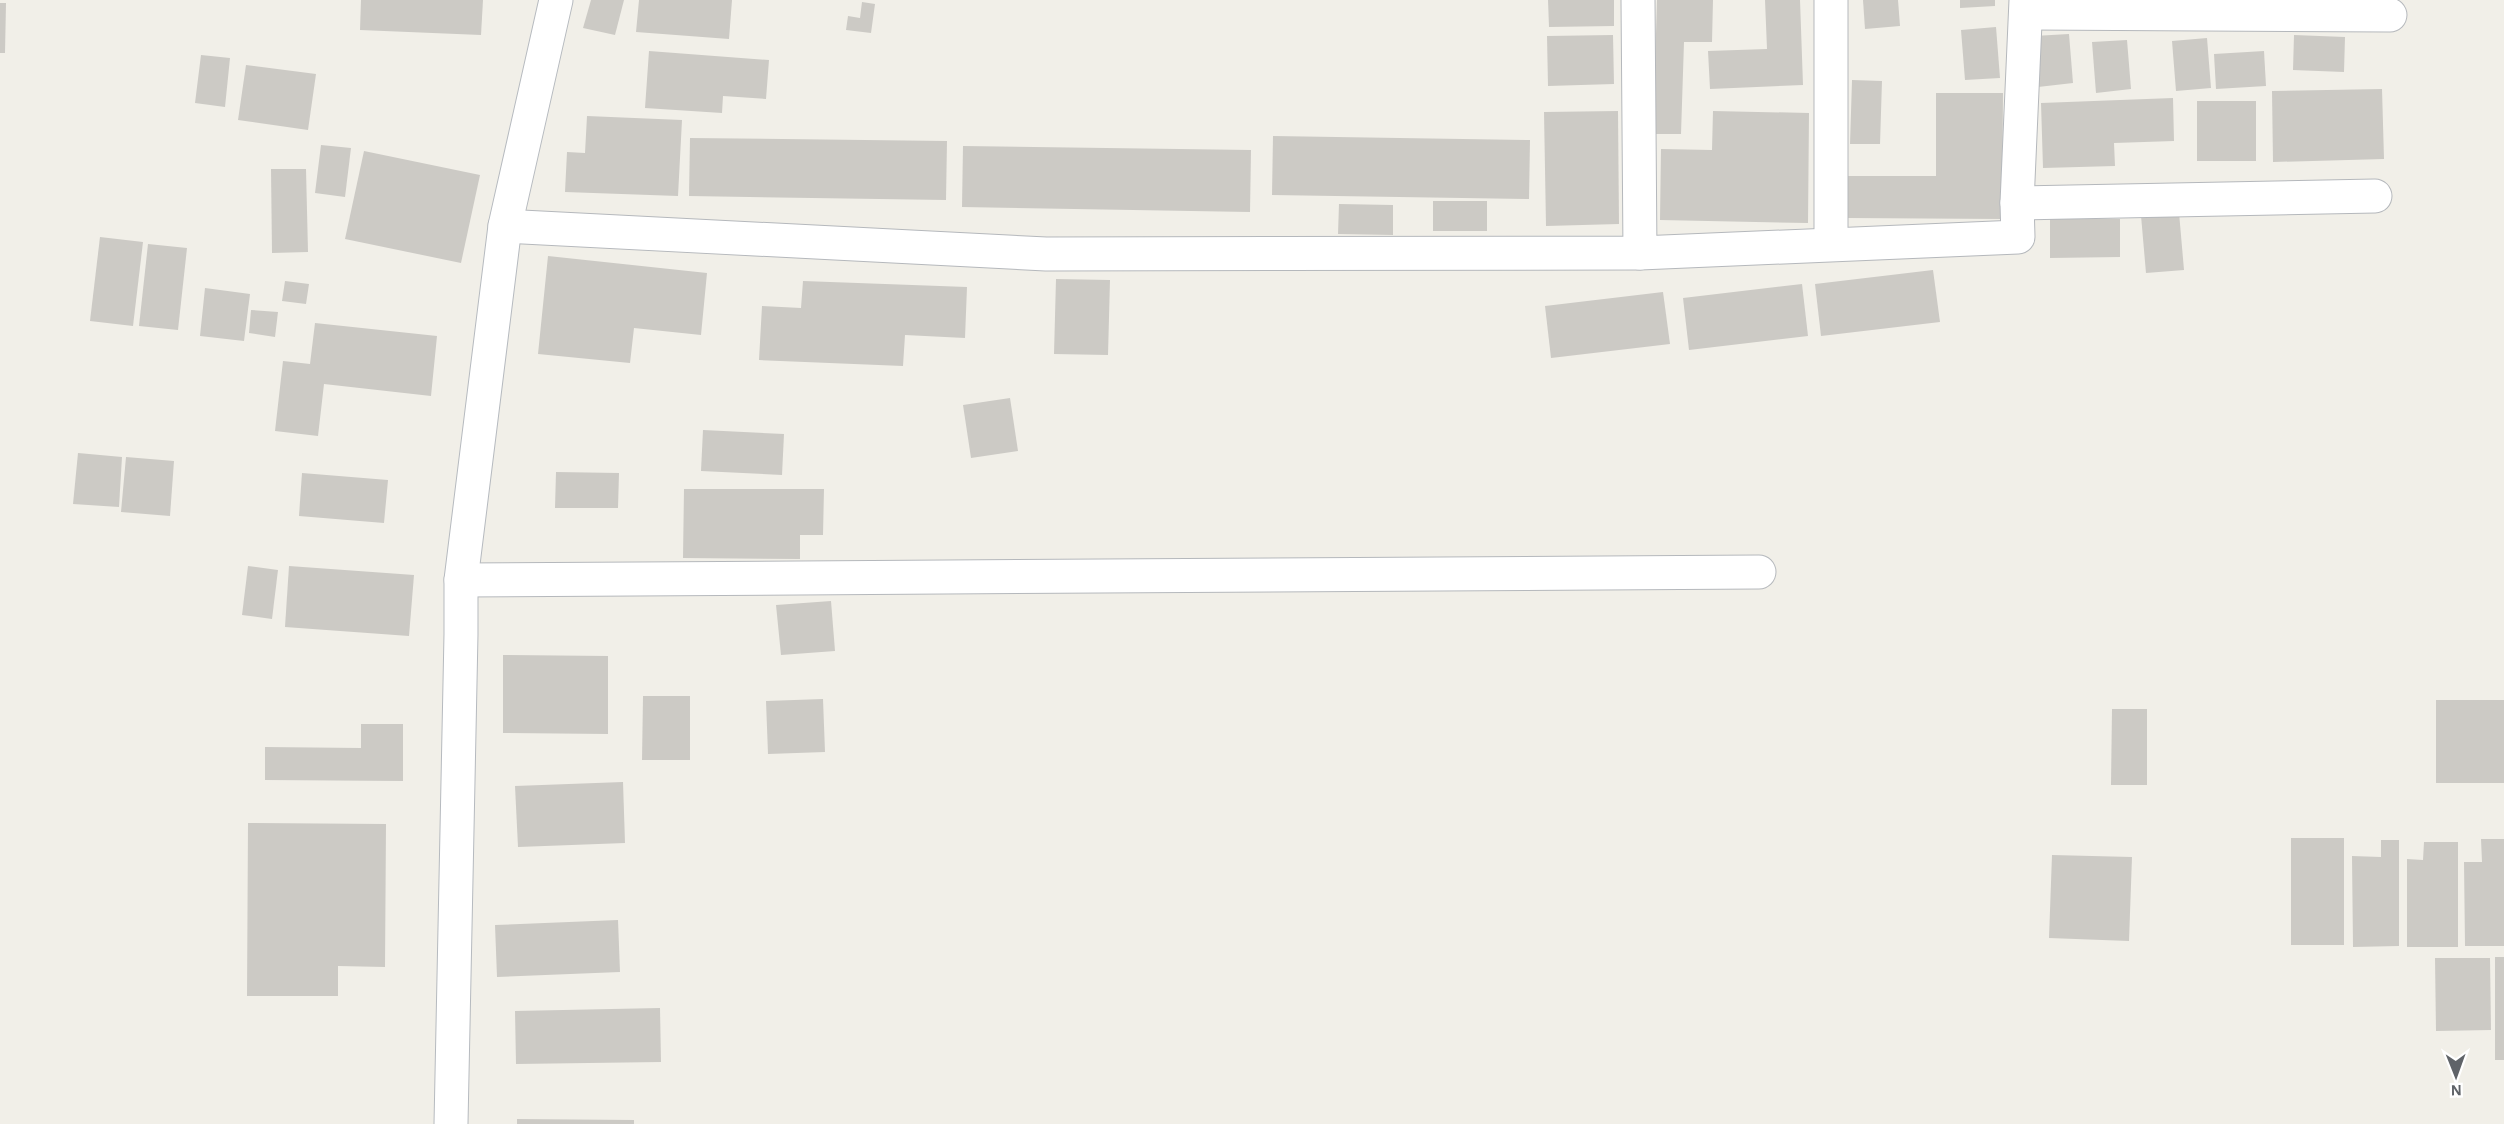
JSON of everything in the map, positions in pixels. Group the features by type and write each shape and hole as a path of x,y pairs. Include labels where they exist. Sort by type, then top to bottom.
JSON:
{"street":[{"path":"451,1124 462,634 460,579 506,226 556,0"},
{"path":"1638,0 1640,253"},
{"path":"1831,0 1832,244"},
{"path":"506,226 1046,254 1640,253 2018,237 2017,203 2026,6 2390,15"},
{"path":"2017,203 2375,196"},
{"path":"460,579 1759,572"}],"building":[{"path":"361,0 483,0 481,35 360,30"},
{"path":"591,0 624,0 615,35 583,28"},
{"path":"639,0 732,0 729,39 636,32"},
{"path":"1548,0 1614,0 1614,26 1549,27"},
{"path":"1657,0 1713,0 1712,42 1684,42 1681,134 1653,134"},
{"path":"1765,0 1800,0 1803,85 1710,89 1708,51 1767,49"},
{"path":"1863,0 1898,0 1900,26 1865,29"},
{"path":"1960,0 1995,0 1995,6 1960,8"},
{"path":"862,2 875,4 871,33 846,30 848,16 860,18"},
{"path":"0,3 6,3 5,53 0,53"},
{"path":"1996,27 2000,78 1965,80 1961,30"},
{"path":"2069,34 2073,83 2038,87 2034,36"},
{"path":"1613,35 1614,84 1548,86 1547,36"},
{"path":"2294,35 2345,37 2344,72 2293,70"},
{"path":"2207,38 2211,88 2176,91 2172,41"},
{"path":"2127,40 2131,89 2096,93 2092,42"},
{"path":"649,51 769,60 766,99 723,96 722,113 645,108"},
{"path":"2264,51 2266,86 2216,89 2214,54"},
{"path":"201,55 230,58 225,107 195,103"},
{"path":"246,65 316,74 308,130 238,120"},
{"path":"1852,80 1882,81 1880,144 1850,144"},
{"path":"2382,89 2384,159 2273,162 2272,91"},
{"path":"1936,93 2003,93 2002,219 1848,218 1848,176 1936,176"},
{"path":"2173,98 2174,141 2114,143 2115,166 2043,168 2041,103"},
{"path":"2197,101 2256,101 2256,161 2197,161"},
{"path":"1618,111 1619,224 1546,226 1544,112"},
{"path":"1713,111 1809,113 1808,223 1660,220 1661,149 1712,150"},
{"path":"587,116 682,120 678,196 565,192 567,152 585,153"},
{"path":"1273,136 1530,140 1529,199 1272,195"},
{"path":"690,138 947,141 946,200 689,196"},
{"path":"321,145 351,148 345,197 315,193"},
{"path":"963,146 1251,150 1250,212 962,207"},
{"path":"364,151 480,175 461,263 345,239"},
{"path":"271,169 306,169 308,252 272,253"},
{"path":"1433,201 1487,201 1487,231 1433,231"},
{"path":"2178,201 2184,270 2146,273 2140,204"},
{"path":"1339,204 1393,205 1393,235 1338,234"},
{"path":"2050,219 2120,219 2120,257 2050,258"},
{"path":"100,237 143,242 133,326 90,321"},
{"path":"148,244 187,248 178,330 139,326"},
{"path":"548,256 707,273 701,335 634,328 630,363 538,354"},
{"path":"1933,270 1940,322 1821,336 1815,284"},
{"path":"1056,279 1110,280 1108,355 1054,354"},
{"path":"285,281 309,284 306,304 282,301"},
{"path":"803,281 967,287 965,338 905,335 903,366 759,360 762,306 801,308"},
{"path":"1802,284 1808,336 1689,350 1683,298"},
{"path":"205,288 250,294 244,341 200,336"},
{"path":"1663,292 1670,344 1551,358 1545,306"},
{"path":"251,310 278,312 275,337 249,333"},
{"path":"315,323 437,336 431,396 324,384 318,436 275,431 283,361 310,364"},
{"path":"1010,398 1018,451 971,458 963,405"},
{"path":"703,430 784,434 782,475 701,471"},
{"path":"78,453 122,457 119,507 73,504"},
{"path":"126,457 174,461 170,516 121,512"},
{"path":"556,472 619,473 618,508 555,508"},
{"path":"302,473 388,480 384,523 299,516"},
{"path":"684,489 824,489 823,535 800,535 800,559 683,558"},
{"path":"248,566 278,570 272,619 242,615"},
{"path":"289,566 414,575 409,636 285,627"},
{"path":"831,601 835,651 781,655 776,605"},
{"path":"503,655 608,656 608,734 503,733"},
{"path":"643,696 690,696 690,760 642,760"},
{"path":"823,699 825,752 768,754 766,701"},
{"path":"2436,700 2504,700 2504,783 2436,783"},
{"path":"2112,709 2147,709 2147,785 2111,785"},
{"path":"361,724 403,724 403,781 265,780 265,747 361,748"},
{"path":"623,782 625,843 518,847 515,786"},
{"path":"248,823 386,824 385,967 338,966 338,996 247,996"},
{"path":"2291,838 2344,838 2344,945 2291,945"},
{"path":"2481,839 2504,839 2504,946 2465,946 2464,862 2482,862"},
{"path":"2381,840 2399,840 2399,946 2353,947 2352,856 2381,857"},
{"path":"2424,842 2458,842 2458,947 2407,947 2407,859 2423,860"},
{"path":"2052,855 2132,857 2129,941 2049,938"},
{"path":"618,920 620,972 497,977 495,925"},
{"path":"2495,957 2504,957 2504,1060 2495,1060"},
{"path":"2435,958 2490,958 2491,1030 2436,1031"},
{"path":"660,1008 661,1062 516,1064 515,1011"},
{"path":"517,1119 634,1120 634,1124 517,1124"}]}
